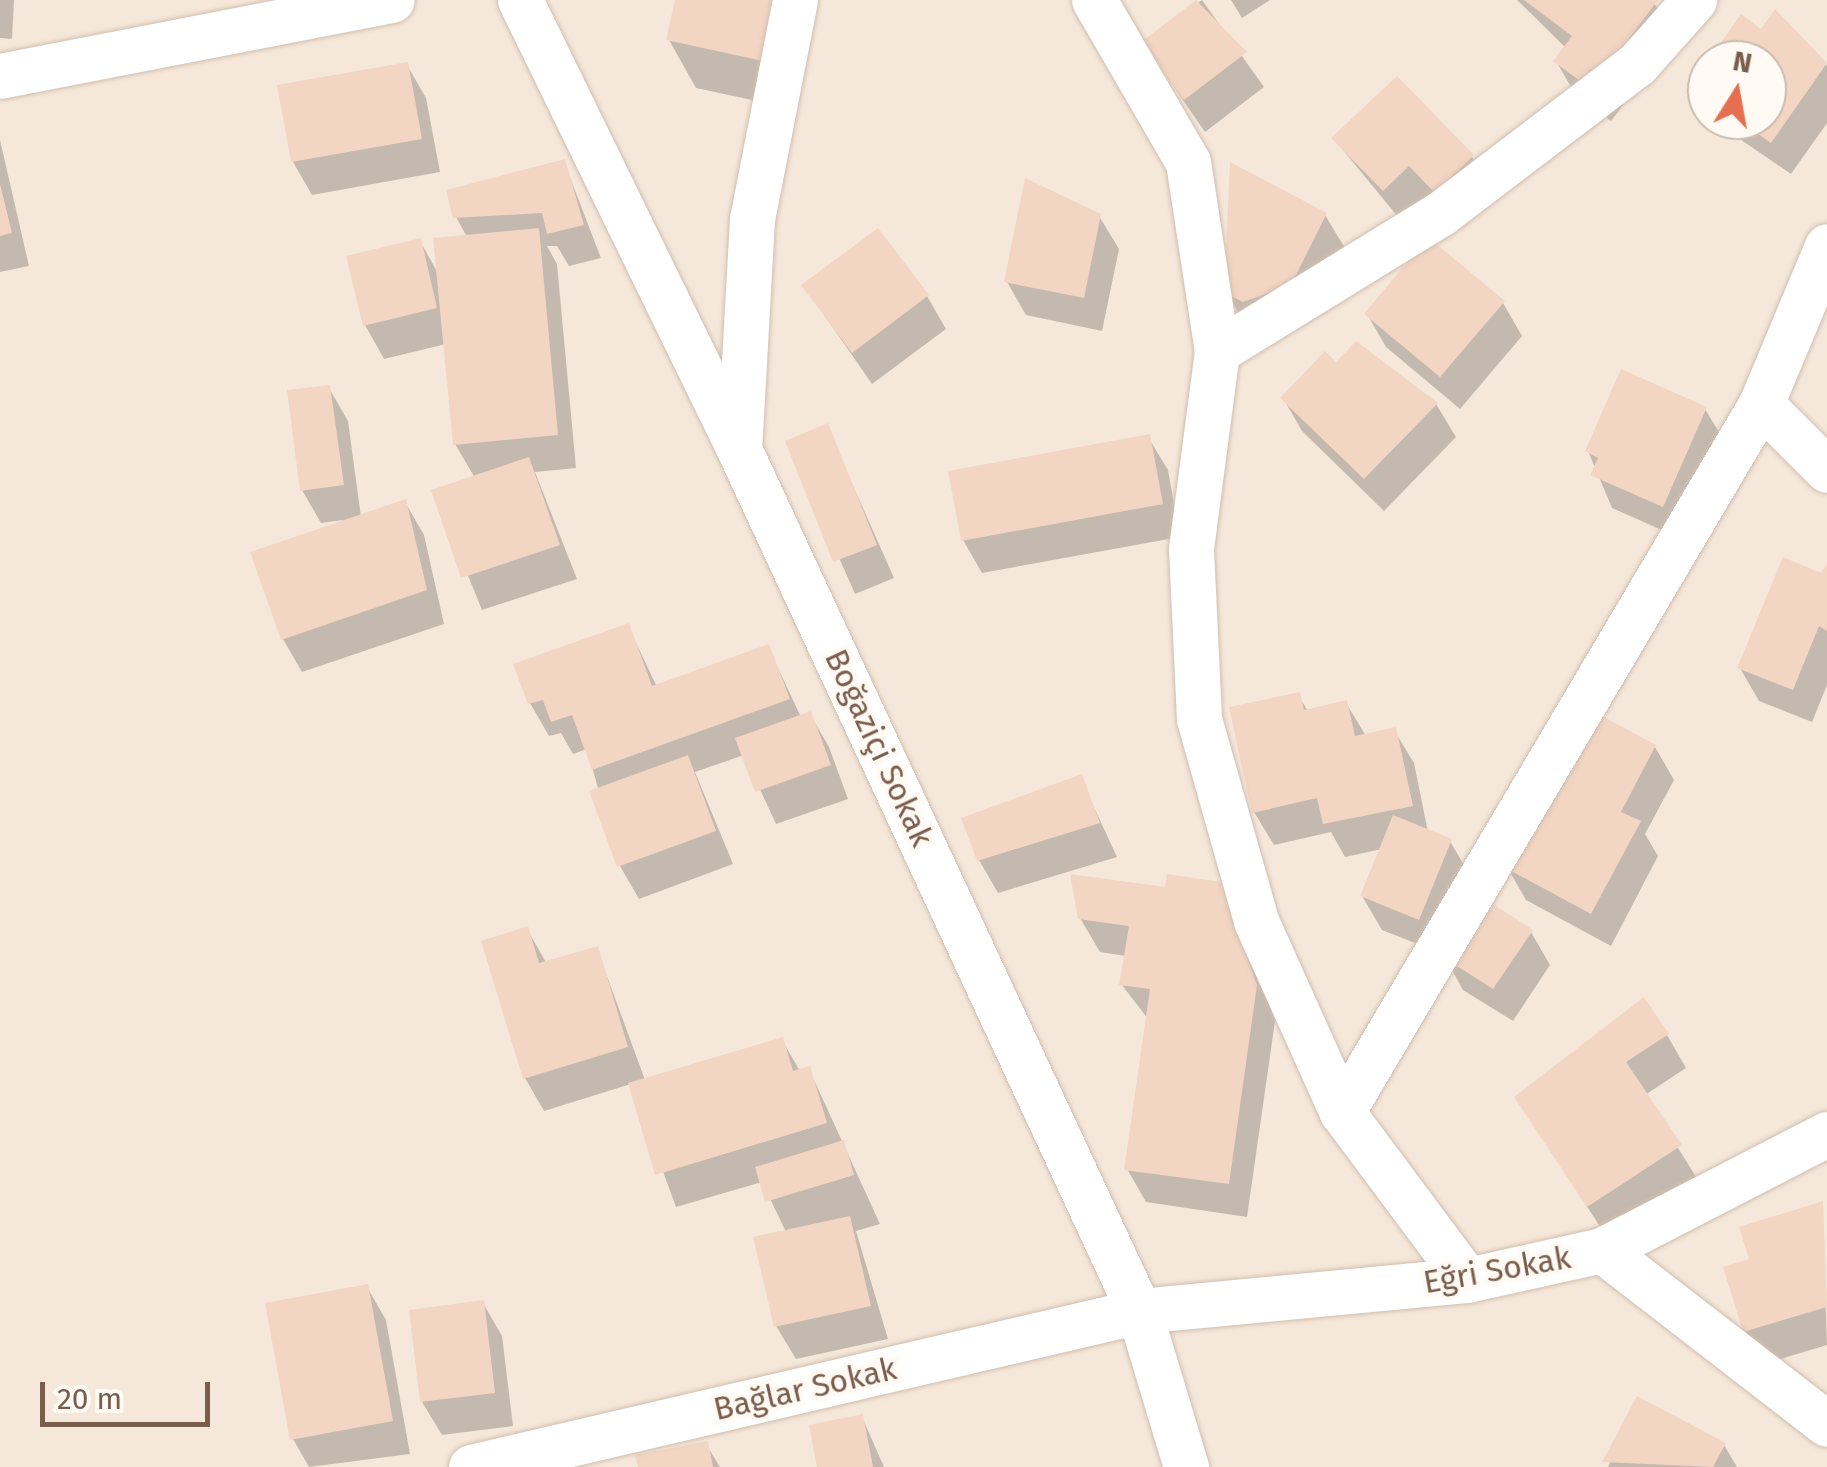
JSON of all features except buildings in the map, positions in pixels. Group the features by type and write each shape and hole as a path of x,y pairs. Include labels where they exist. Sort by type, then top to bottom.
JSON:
{"street":[{"path":"0,76 392,0"},
{"path":"520,0 739,449"},
{"name":"Boğaziçi Sokak","path":"795,0 752,218 739,449 1139,1311 1186,1467"},
{"path":"1094,0 1188,162 1217,351 1190,549 1199,719 1256,921 1342,1112 1467,1280"},
{"path":"1217,351 1440,214 1637,64 1694,0"},
{"path":"1342,1112 1761,404 1827,246"},
{"path":"1761,404 1827,470"},
{"name":"Eğri Sokak","path":"1139,1311 1467,1280 1602,1250 1827,1134"},
{"path":"1602,1250 1827,1424"},
{"name":"Bağlar Sokak","path":"471,1467 1139,1311"}],"shaded area":[{"path":"0,0 1827,0 1827,1467 0,1467"}]}
